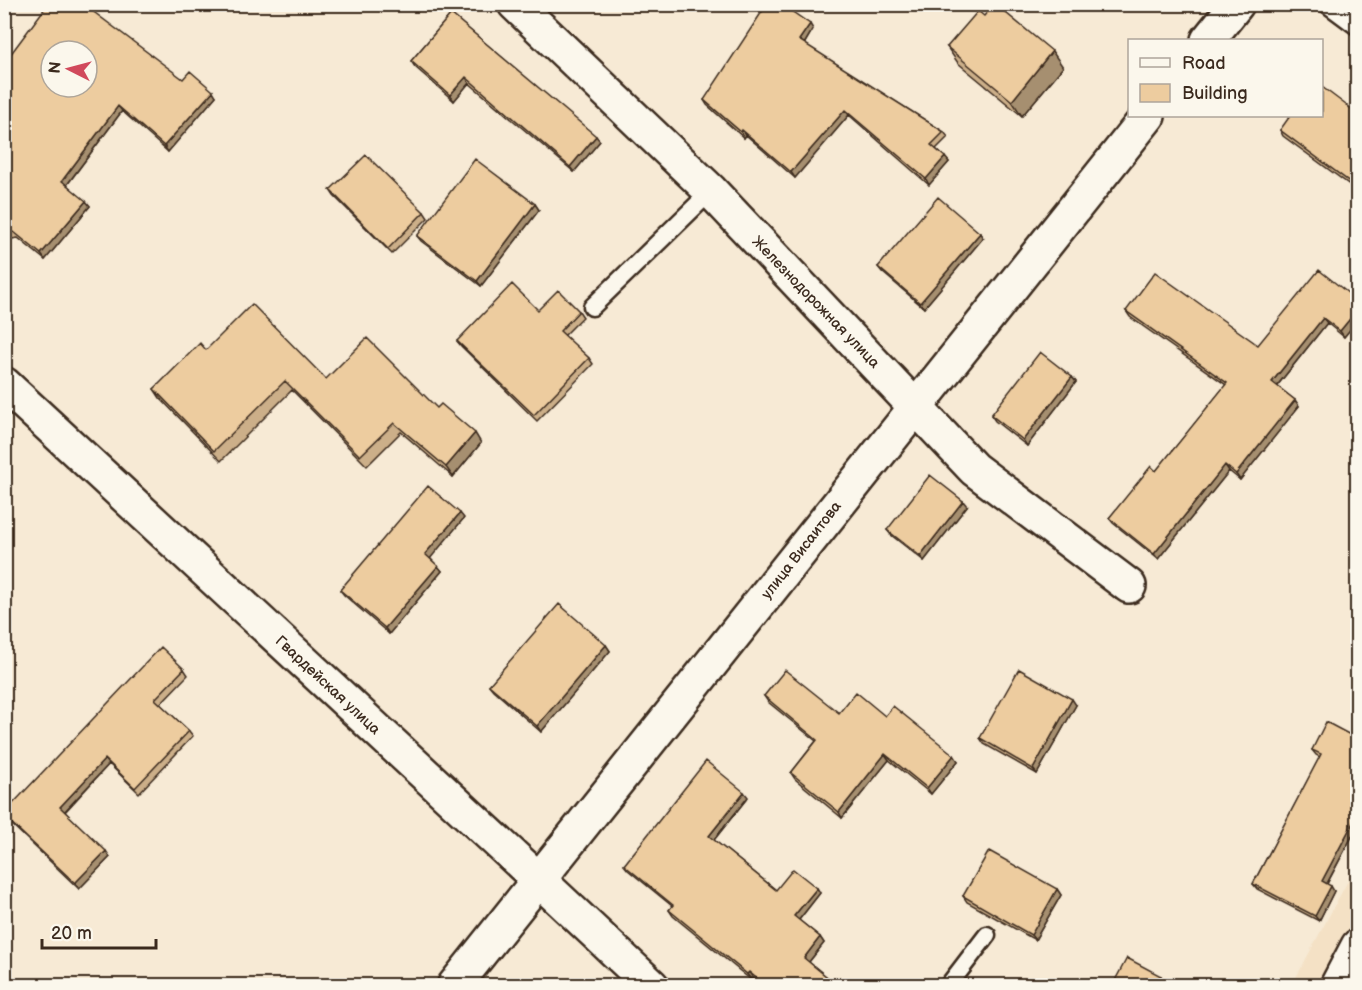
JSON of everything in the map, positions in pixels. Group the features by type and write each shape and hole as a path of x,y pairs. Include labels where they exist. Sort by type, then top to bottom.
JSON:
{"street":[{"name":"Железнодорожная улица","path":"515,4 711,191 975,469 1129,586"},
{"path":"1209,39 1237,4"},
{"name":"улица Висаитова","path":"454,986 1147,117"},
{"name":"Гвардейская улица","path":"4,384 652,986"},
{"path":"1337,986 1358,946"}],"lane":[{"path":"1328,4 1358,27"},
{"path":"592,307 711,191"},
{"path":"948,986 987,935"}],"shaded area":[{"path":"1357,864 1357,985 1292,985"}],"building":[{"path":"48,4 83,4 183,79 190,71 213,91 164,146 118,106 62,181 86,201 41,254 14,232 8,234 4,231 4,63"},
{"path":"767,4 781,4 810,24 799,40 944,132 931,145 945,157 926,179 845,110 791,172 704,100"},
{"path":"994,4 1052,51 1012,101 947,47 978,11 984,16"},
{"path":"451,14 596,136 570,167 466,77 450,95 411,61"},
{"path":"1323,88 1358,114 1358,188 1280,130 1289,117 1323,117"},
{"path":"366,155 424,212 388,249 330,190"},
{"path":"475,159 535,204 477,281 417,236"},
{"path":"938,197 980,233 920,303 878,267"},
{"path":"1319,270 1358,301 1358,309 1340,331 1323,318 1272,382 1295,400 1236,474 1225,465 1154,554 1109,518 1151,466 1156,471 1227,383 1126,311 1155,272 1258,345"},
{"path":"512,284 538,310 558,290 579,311 560,331 589,358 534,415 457,341"},
{"path":"252,304 326,379 367,338 437,408 441,404 475,433 446,467 394,423 360,456 285,381 214,451 154,389 200,343 206,350"},
{"path":"1040,352 1072,377 1023,440 991,415"},
{"path":"930,475 963,501 920,556 887,530"},
{"path":"428,486 460,513 425,554 438,566 385,628 340,590"},
{"path":"559,604 606,645 537,726 489,685"},
{"path":"161,647 184,669 155,699 189,731 135,788 105,759 60,807 106,851 75,883 4,816 4,813"},
{"path":"1019,669 1072,699 1033,769 980,738"},
{"path":"785,670 839,713 856,692 885,716 893,706 954,755 927,788 885,754 839,812 791,773 817,740 764,696"},
{"path":"1326,722 1358,739 1358,813 1322,881 1331,886 1315,916 1253,884 1321,754 1312,750"},
{"path":"706,761 744,792 709,836 776,890 793,869 817,888 794,916 820,937 804,958 838,986 766,986 749,972 747,974 669,910 673,905 624,865"},
{"path":"989,851 1057,889 1031,935 963,896"},
{"path":"1127,958 1161,976 1159,981 1167,986 1112,986"}]}
